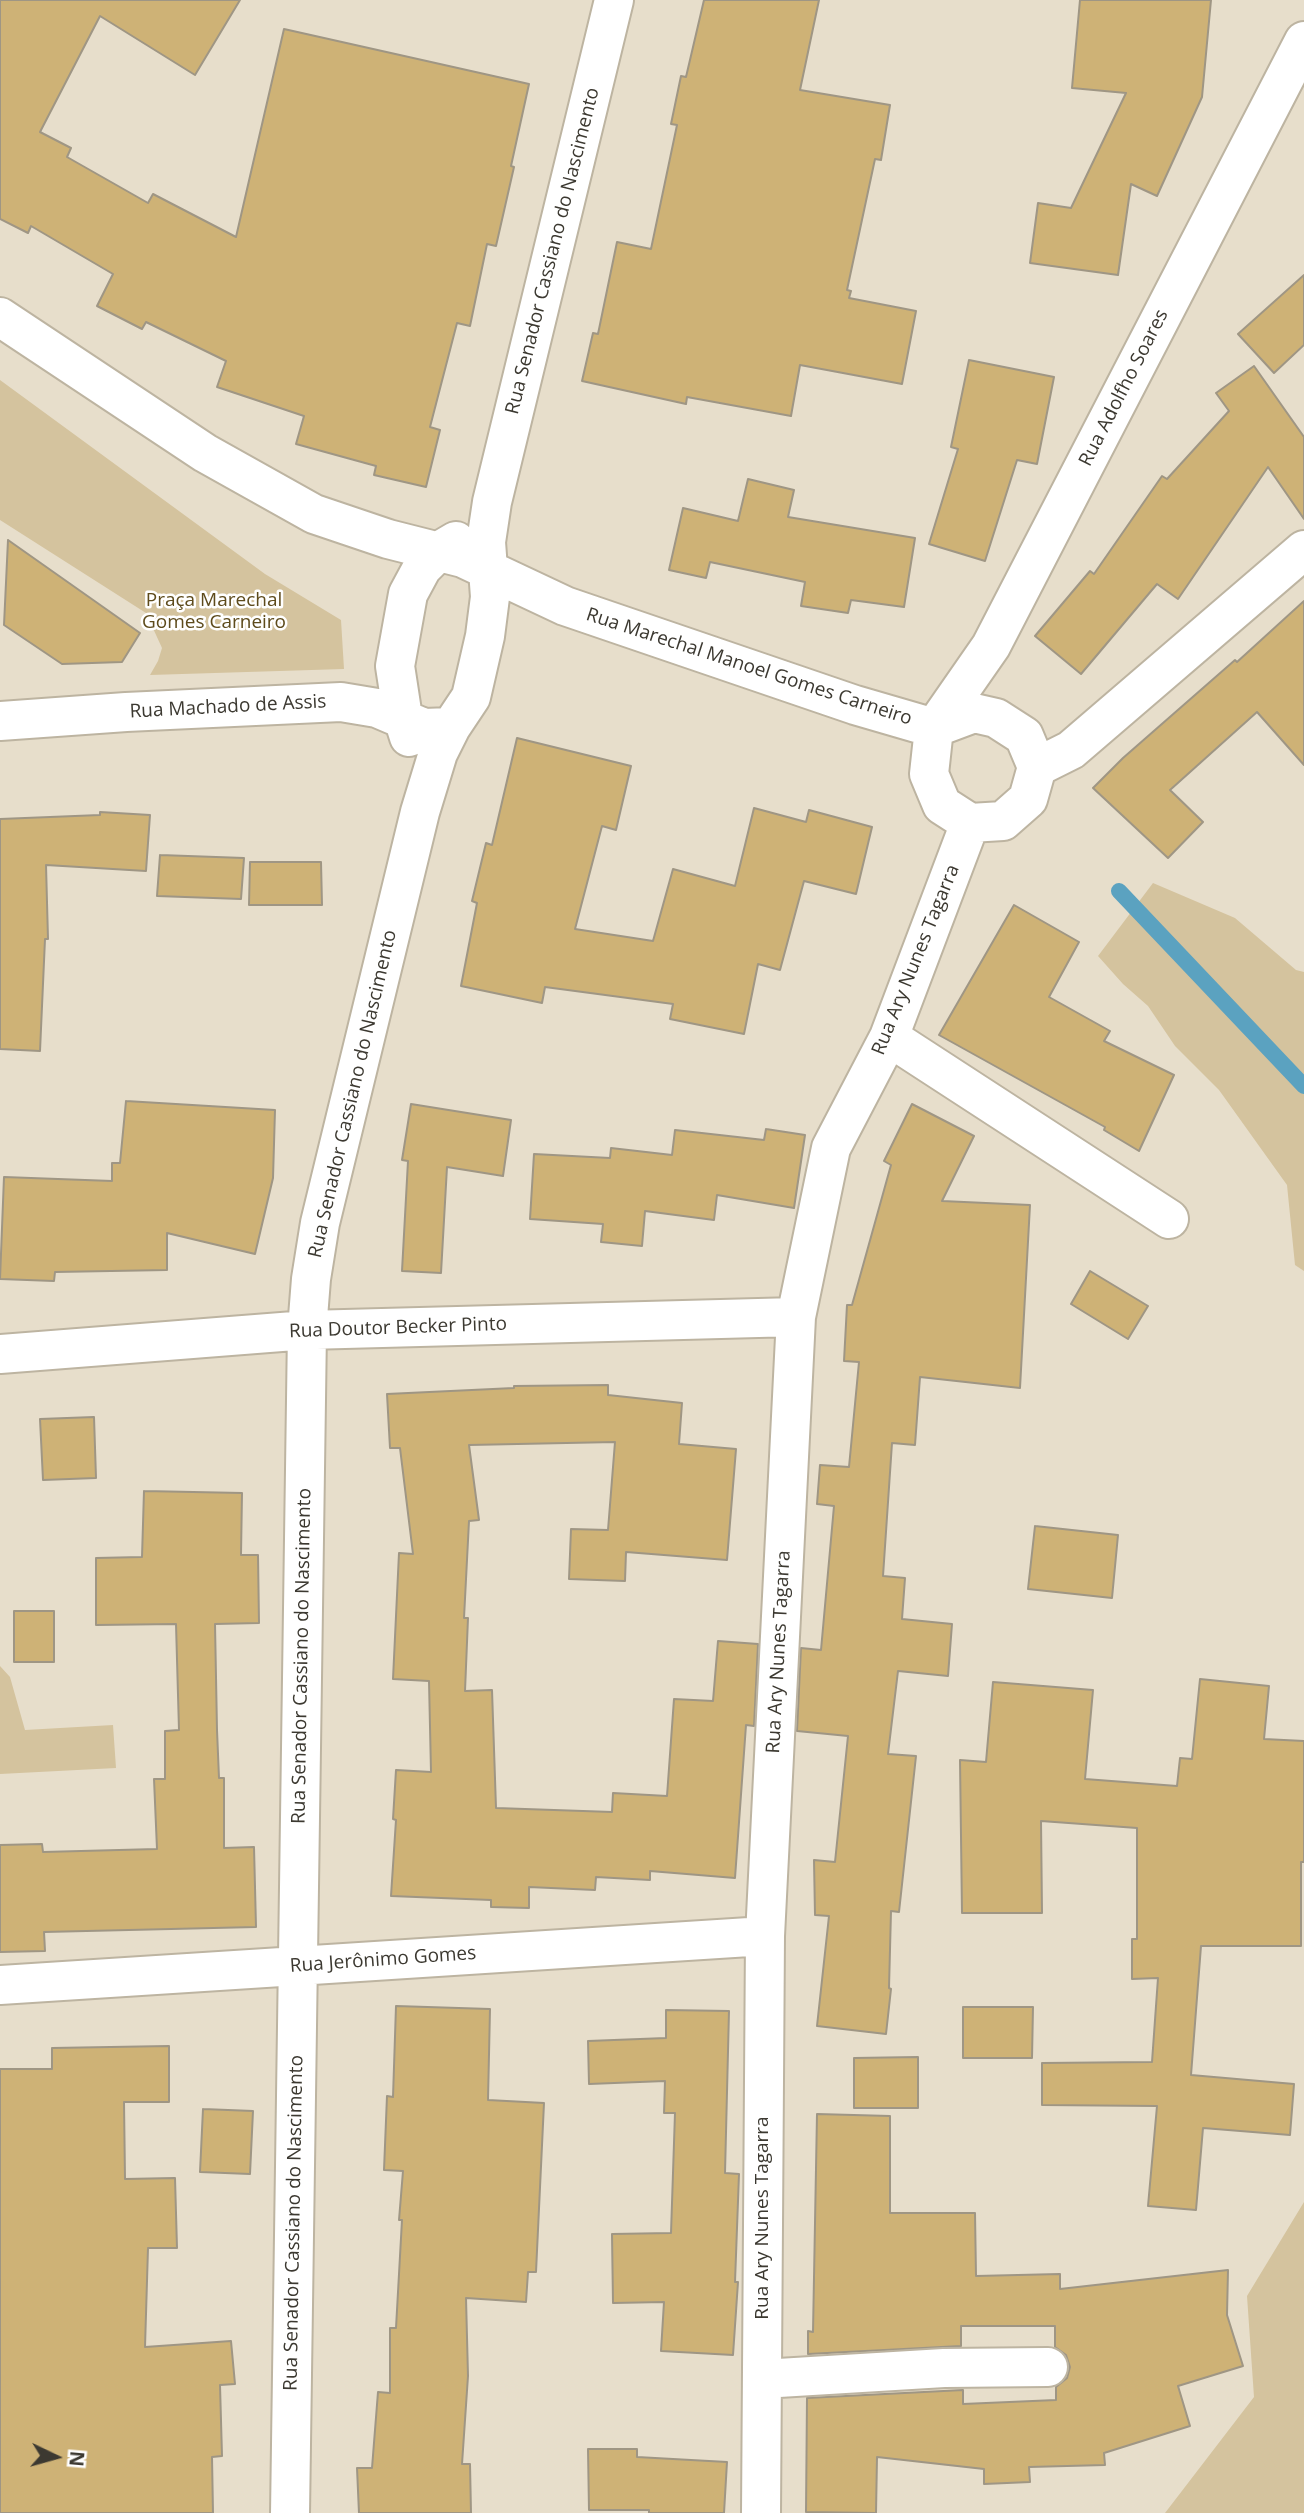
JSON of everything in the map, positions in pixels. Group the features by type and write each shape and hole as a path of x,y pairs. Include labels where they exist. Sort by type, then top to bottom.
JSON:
{"street":[{"name":"Rua Senador Cassiano do Nascimento","path":"290,2513 307,1330 311,1279 320,1223 419,812 438,753 471,696 485,636 490,597 486,542 492,502 614,0"},
{"name":"Rua Adolfho Soares","path":"934,728 970,698 991,646 1304,41"},
{"name":"Rua Marechal Manoel Gomes Carneiro","path":"0,317 205,453 314,514 388,539 439,551 487,567 565,606 855,705 934,728"},
{"name":"Rua Senador Cassiano do Nascimento","path":"419,812 413,747 403,718 395,666 408,594 422,568 439,551 465,536 492,502"},
{"path":"1037,767 1071,750 1304,550"},
{"name":"Rua Marechal Manoel Gomes Carneiro","path":"485,636 514,611 565,606"},
{"path":"341,702 378,681 395,666"},
{"path":"934,728 929,774 942,805 970,823 1003,821 1028,799 1037,767 1024,736 970,698"},
{"name":"Rua Machado de Assis","path":"0,721 341,702 377,708 424,728 451,727"},
{"name":"Rua Ary Nunes Tagarra","path":"761,2513 765,1936 796,1317 831,1148 889,1037 970,823"},
{"path":"889,1037 1169,1219"},
{"name":"Rua Doutor Becker Pinto","path":"0,1354 307,1330 796,1317"},
{"name":"Rua Jerônimo Gomes","path":"0,1985 765,1936"},
{"path":"762,2379 944,2368 1048,2367"}],"green space":[{"name":"Praça Marechal Gomes Carneiro","path":"0,380 265,574 341,620 344,669 150,675 162,648 146,613 0,520"},
{"path":"1153,883 1235,918 1296,970 1304,972 1304,1271 1295,1265 1287,1185 1219,1090 1175,1046 1148,1006 1123,984 1098,956"},
{"path":"0,1666 10,1677 25,1730 113,1725 116,1768 0,1774"},
{"path":"1304,2202 1304,2513 1165,2513 1254,2397 1247,2296"}],"building":[{"path":"0,0 240,0 195,75 100,16 40,132 71,148 67,157 148,203 153,194 236,237 284,29 529,84 496,246 487,244 470,326 457,323 430,427 440,430 426,487 374,475 376,466 296,444 304,416 217,387 226,361 146,322 142,329 97,306 113,274 31,226 28,233 0,219"},
{"path":"704,0 819,0 800,90 890,105 881,160 875,159 847,290 851,291 849,298 916,311 902,384 800,365 791,416 687,397 686,404 582,381 593,333 598,334 617,242 651,249 677,125 671,124 681,76 686,77"},
{"path":"1080,0 1211,0 1202,97 1157,196 1131,184 1118,275 1030,263 1038,203 1071,208 1126,93 1072,88"},
{"path":"1304,275 1304,345 1274,373 1238,334"},
{"path":"969,360 1054,377 1037,464 1017,460 985,561 929,544 958,449 951,447"},
{"path":"1254,366 1304,437 1304,519 1268,467 1178,599 1157,584 1081,674 1035,636 1090,571 1094,574 1162,476 1167,479 1229,411 1216,393"},
{"path":"748,479 794,490 788,517 915,538 904,607 851,600 848,613 801,606 805,582 710,562 706,578 669,570 683,508 738,521"},
{"path":"8,540 140,633 122,662 62,664 4,625"},
{"path":"1304,601 1304,765 1257,712 1170,790 1203,822 1168,858 1093,788 1123,758 1235,660 1237,662"},
{"path":"517,738 631,766 616,830 602,826 575,929 653,941 673,869 735,886 754,808 806,822 809,810 872,827 856,894 804,881 780,970 758,964 744,1034 670,1019 673,1004 545,987 542,1003 461,986 477,903 472,901 486,843 492,845"},
{"path":"100,812 150,815 146,871 46,865 48,939 45,939 40,1051 0,1049 0,819 100,815"},
{"path":"160,855 244,858 241,899 157,896"},
{"path":"250,862 321,862 322,905 249,905"},
{"path":"1014,905 1079,942 1049,997 1110,1031 1104,1041 1174,1075 1139,1151 1104,1130 1105,1127 939,1035"},
{"path":"126,1101 275,1110 273,1178 255,1254 167,1233 167,1270 55,1272 54,1281 0,1279 4,1177 112,1181 112,1163 120,1163"},
{"path":"411,1104 511,1120 503,1176 447,1167 441,1273 402,1271 408,1161 402,1160"},
{"path":"912,1104 974,1136 942,1201 1030,1205 1020,1388 920,1377 915,1445 892,1443 883,1576 905,1578 902,1619 952,1624 948,1676 898,1671 888,1754 916,1756 899,1912 891,1911 891,1989 886,2034 817,2026 829,1916 815,1915 814,1860 835,1862 848,1736 797,1731 801,1648 821,1650 834,1506 817,1504 820,1465 849,1467 859,1362 844,1361 847,1305 852,1305 891,1165 884,1161"},
{"path":"766,1129 805,1135 794,1208 717,1195 714,1220 645,1211 642,1246 601,1242 603,1224 530,1219 534,1154 610,1158 611,1148 672,1155 675,1130 764,1140"},
{"path":"1090,1271 1148,1306 1128,1339 1071,1304"},
{"path":"608,1385 608,1395 682,1403 679,1444 736,1449 727,1560 626,1552 625,1581 569,1579 571,1529 608,1530 615,1442 469,1445 479,1520 469,1521 464,1618 468,1618 465,1691 492,1690 496,1808 612,1812 613,1793 667,1796 674,1699 713,1701 718,1641 758,1644 754,1726 746,1725 735,1878 650,1871 650,1880 596,1877 595,1890 529,1887 529,1908 491,1907 491,1900 391,1896 396,1770 431,1772 429,1681 393,1679 399,1553 413,1554 400,1448 390,1448 387,1394 514,1386"},
{"path":"94,1417 96,1478 43,1480 40,1419"},
{"path":"144,1491 242,1493 241,1555 258,1555 259,1623 215,1624 219,1778 224,1778 224,1848 254,1847 256,1927 44,1932 45,1951 0,1952 0,1845 42,1844 43,1852 157,1849 154,1779 165,1779 165,1731 179,1730 176,1624 96,1625 96,1558 142,1557"},
{"path":"1035,1526 1118,1535 1112,1598 1028,1589"},
{"path":"14,1611 54,1611 54,1662 14,1662"},
{"path":"1200,1679 1269,1686 1264,1739 1304,1741 1304,1862 1301,1862 1301,1946 1201,1946 1191,2075 1294,2084 1290,2135 1203,2128 1196,2210 1148,2206 1157,2106 1042,2105 1042,2063 1152,2062 1158,1978 1132,1979 1132,1939 1137,1939 1137,1828 1041,1821 1042,1913 962,1913 960,1760 986,1762 993,1682 1093,1690 1085,1779 1177,1786 1180,1758 1192,1759"},
{"path":"396,2006 490,2009 488,2100 544,2103 536,2272 528,2272 526,2302 466,2298 468,2376 462,2464 470,2464 471,2513 359,2513 357,2468 372,2468 378,2392 390,2393 390,2328 396,2328 403,2171 384,2170 387,2096 393,2097"},
{"path":"963,2007 1033,2007 1032,2058 963,2058"},
{"path":"666,2010 729,2011 725,2173 739,2174 735,2282 738,2282 733,2355 661,2351 664,2302 613,2303 612,2234 671,2233 675,2113 664,2113 665,2081 589,2084 588,2041 666,2038"},
{"path":"169,2046 169,2102 124,2102 125,2179 175,2178 177,2248 148,2248 145,2347 231,2341 235,2384 220,2385 222,2456 212,2457 213,2513 0,2513 0,2069 52,2069 52,2048"},
{"path":"918,2057 918,2108 854,2108 854,2058"},
{"path":"203,2109 253,2111 250,2174 200,2172"},
{"path":"817,2114 890,2116 890,2213 975,2213 976,2276 1060,2274 1060,2289 1228,2270 1227,2315 1243,2366 1178,2386 1190,2426 1104,2453 1105,2465 1029,2467 1030,2482 984,2484 984,2469 877,2457 876,2513 806,2512 807,2398 963,2390 963,2404 1056,2400 1056,2387 1067,2378 1070,2367 1066,2355 1055,2347 1055,2326 961,2326 961,2346 808,2354 808,2331 813,2332"},
{"path":"588,2449 637,2449 637,2457 727,2462 724,2513 589,2510"}],"waterway":[{"path":"1119,891 1304,1086"}]}
